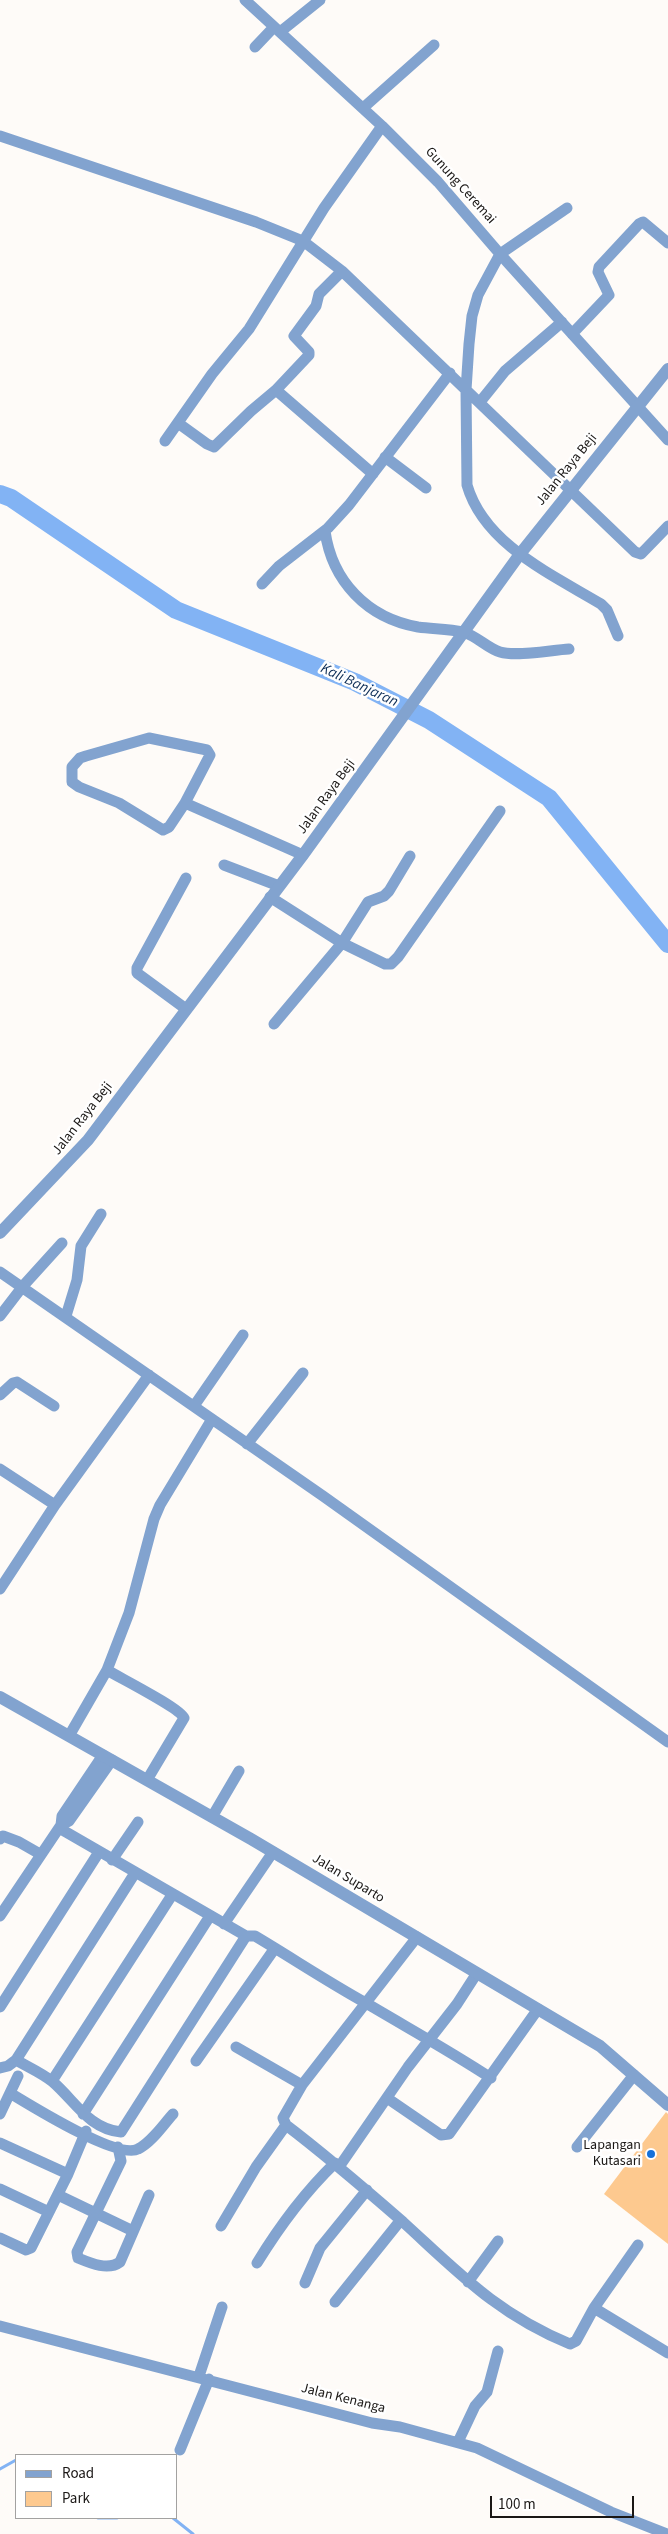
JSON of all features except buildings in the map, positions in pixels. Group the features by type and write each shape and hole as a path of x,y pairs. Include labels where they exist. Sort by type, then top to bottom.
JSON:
{"street":[{"name":"Gunung Ceremai","path":"245,0 363,108 438,182 500,254 668,440"},
{"path":"255,47 277,29 320,0"},
{"path":"363,108 434,45"},
{"path":"166,441 212,374 249,329 324,208 382,126"},
{"path":"0,136 256,222 303,241 342,271 637,554 645,549 668,526"},
{"path":"567,208 500,254 478,295 472,316 472,394 466,470 471,498 480,513 520,554 607,610 618,636"},
{"path":"572,334 609,295 598,269 639,224 643,222 668,243"},
{"path":"178,423 206,444 214,447 250,410 276,390 309,355 309,352 294,336 316,306 319,294 342,271"},
{"path":"472,394 506,371 562,322"},
{"name":"Jalan Raya Beji","path":"0,1233 88,1140 380,751 520,554 668,369"},
{"path":"262,584 279,566 325,530 373,474 450,373"},
{"path":"276,390 373,474"},
{"path":"385,457 426,488"},
{"path":"325,530 327,548 341,581 370,606 403,623 465,633 503,653 569,649"},
{"path":"144,739 207,750 210,755 184,803 169,827 163,830 119,803 79,787 72,782 72,767 80,758 144,739"},
{"path":"184,803 303,855"},
{"path":"270,898 342,943 385,964 391,964 398,957 500,811"},
{"path":"274,1024 342,943 368,902 384,896 389,891 410,856"},
{"path":"224,865 279,886"},
{"path":"186,878 136,973 186,1009"},
{"path":"66,1316 77,1280 80,1246 101,1214"},
{"path":"0,1316 23,1286 62,1243"},
{"path":"0,1272 23,1286 194,1406 668,1742"},
{"path":"194,1406 243,1335"},
{"path":"247,1444 303,1373"},
{"path":"0,1589 55,1505 149,1375"},
{"path":"0,1395 16,1382 54,1406"},
{"path":"69,1736 107,1670 129,1613 154,1519 176,1478 212,1419"},
{"path":"0,1470 55,1505"},
{"path":"107,1670 183,1714 184,1718 147,1780"},
{"name":"Jalan Suparto","path":"0,1697 212,1816 600,2046 668,2106"},
{"path":"0,1916 60,1826 69,1821 107,1758"},
{"path":"212,1816 239,1770"},
{"path":"112,1860 138,1822"},
{"path":"60,1826 98,1852 224,1924 246,1936 255,1936 430,2039 491,2078"},
{"path":"0,1839 3,1836 10,1838 40,1854"},
{"path":"0,2007 98,1852"},
{"path":"224,1924 273,1852"},
{"path":"0,2068 8,2066 16,2060 135,1873"},
{"path":"52,2081 172,1894"},
{"path":"0,2238 28,2250 58,2195 84,2137 85,2117 210,1916"},
{"path":"16,2060 52,2081 85,2117 100,2126 118,2133 122,2132 246,1936"},
{"path":"417,1937 302,2085 283,2118 286,2125 367,2190 468,2282 508,2313 540,2332 570,2344 576,2341 594,2308 638,2246"},
{"path":"196,2060 275,1948"},
{"path":"257,2263 315,2182 337,2165 457,2004 477,1973"},
{"path":"387,2098 441,2136 445,2136 453,2130 538,2009"},
{"path":"236,2047 302,2085"},
{"path":"578,2147 634,2075"},
{"path":"0,2114 18,2076"},
{"path":"10,2093 84,2137 128,2151 137,2150 173,2114"},
{"path":"221,2226 256,2167 286,2125"},
{"path":"0,2143 68,2174"},
{"path":"118,2147 121,2161 77,2252 78,2258 101,2266 117,2264 124,2256 149,2195"},
{"path":"0,2189 49,2212"},
{"path":"305,2283 320,2248 367,2190"},
{"path":"58,2195 134,2231"},
{"path":"335,2302 400,2220"},
{"path":"468,2282 498,2240"},
{"path":"180,2450 204,2378 222,2307"},
{"path":"594,2308 668,2353"},
{"name":"Jalan Kenanga","path":"0,2326 372,2423 400,2427 458,2442 477,2448 611,2512 668,2534"},
{"path":"458,2442 474,2406 487,2392 498,2351"}],"green space":[{"name":"Lapangan Kutasari","path":"666,2112 668,2114 668,2244 604,2194"}],"waterway":[{"name":"Kali Banjaran","path":"0,494 11,498 176,610 355,682 429,720 549,798 668,944"},
{"path":"0,2469 15,2461"},
{"path":"174,2519 193,2534"}],"place":[{"name":"Lapangan Kutasari","path":"651,2154"}]}
